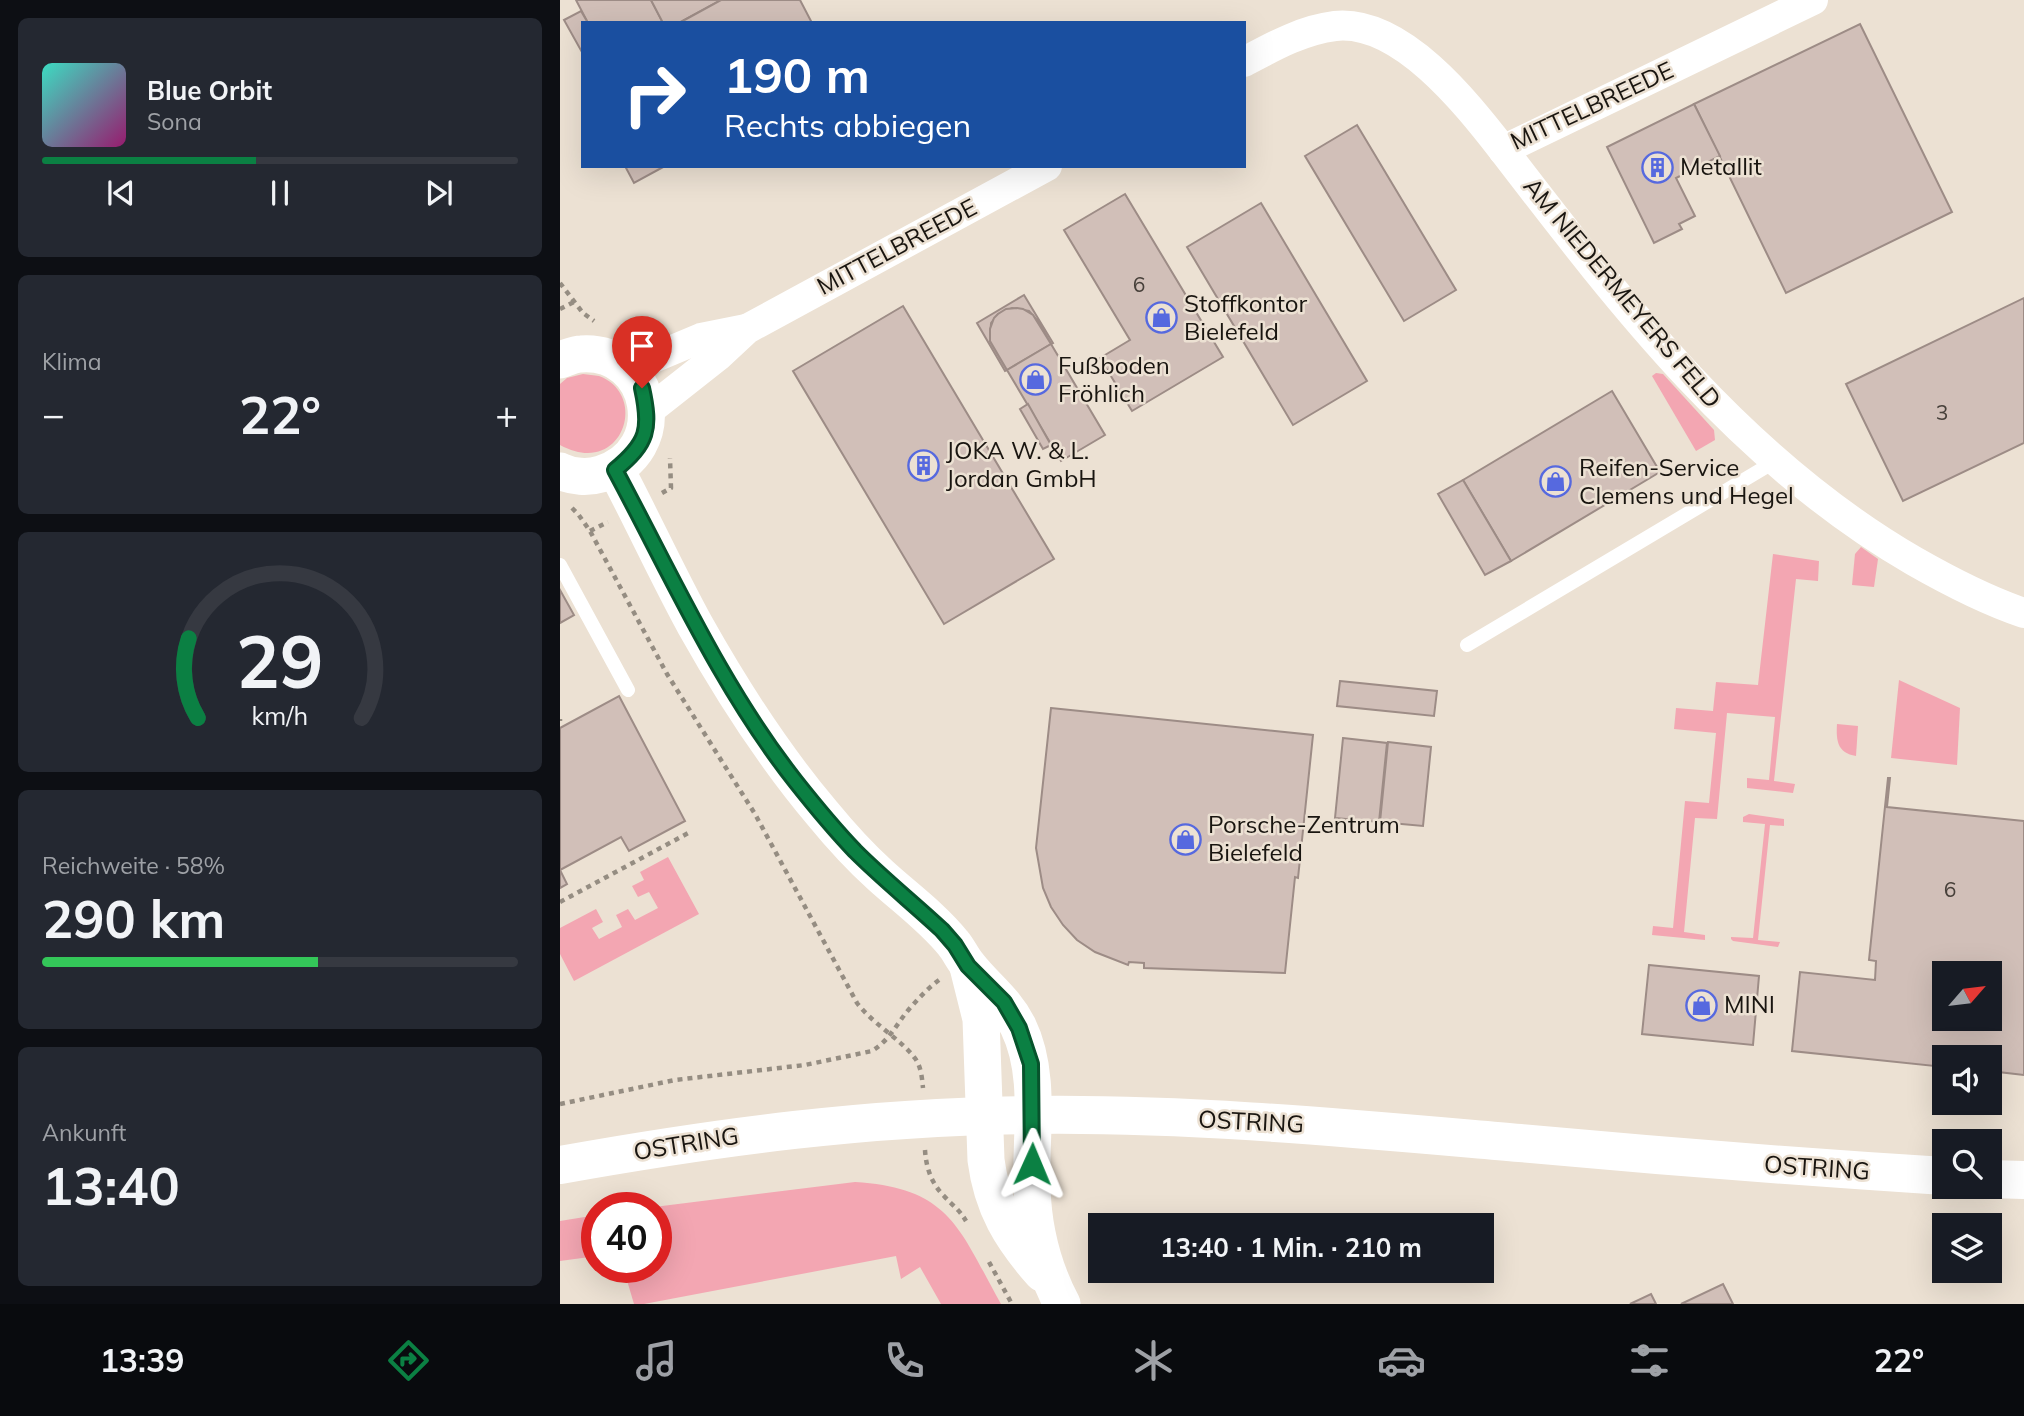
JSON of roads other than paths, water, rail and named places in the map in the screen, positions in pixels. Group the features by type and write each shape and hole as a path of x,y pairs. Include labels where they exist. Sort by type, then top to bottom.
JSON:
{"main road":[{"name":"OSTRING","path":"560,1165 739,1135 923,1118 1033,1115 1189,1119 1345,1128 1761,1165 1932,1175"},
{"path":"2002,1179 2024,1180"}],"street":[{"name":"MITTELBREEDE","path":"1246,60 1317,29 1357,27 1373,32 1397,44 1438,74 1476,115 1503,150 1813,0"},
{"name":"AM NIEDERMEYERS FELD","path":"1503,150 1556,219 1667,353 1711,402 1774,462 1811,492 1885,544 1949,581 2024,613"},
{"name":"MITTELBREEDE","path":"747,329 1043,168"},
{"path":"627,369 701,338 747,329"},
{"path":"648,412 747,329"},
{"path":"560,359 579,354 605,356 627,369 642,388 648,412 645,435 633,455 615,470 592,477 568,475 562,486"},
{"path":"615,470 695,625 772,749 802,789 854,849 942,930 968,966 1004,1002 1019,1028 1031,1064 1034,1217 1039,1245 1056,1293"},
{"path":"968,966 981,1020 989,1181 995,1203 1008,1229 1056,1293"}],"lane":[{"path":"1467,645 1774,462"},
{"path":"560,565 628,690"}],"place":[{"name":"Metallit","path":"1657,167"},
{"name":"Stoffkontor Bielefeld","path":"1161,318"},
{"name":"Fußboden Fröhlich","path":"1035,380"},
{"name":"JOKA W. & L. Jordan GmbH","path":"923,465"},
{"name":"Reifen-Service Clemens und Hegel","path":"1556,482"},
{"name":"Porsche-Zentrum Bielefeld","path":"1185,839"},
{"name":"MINI","path":"1701,1005"}]}
